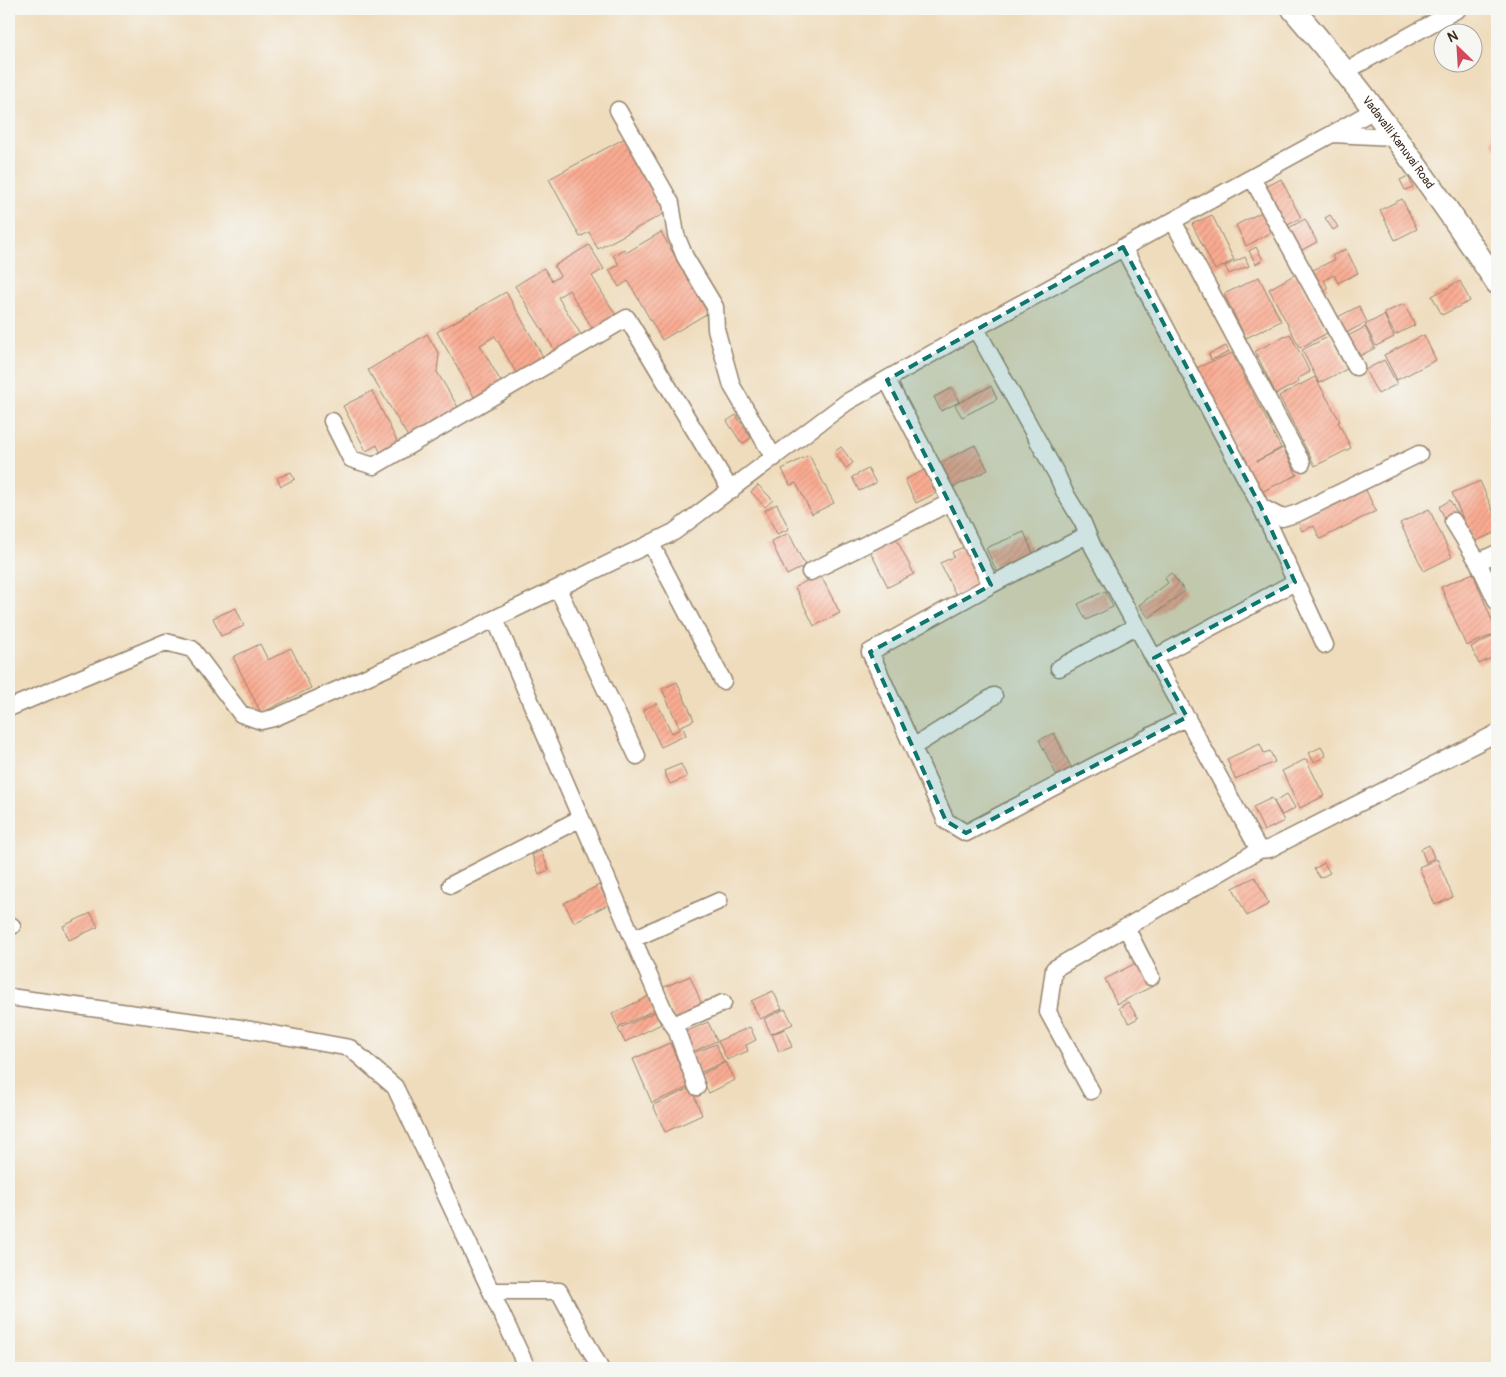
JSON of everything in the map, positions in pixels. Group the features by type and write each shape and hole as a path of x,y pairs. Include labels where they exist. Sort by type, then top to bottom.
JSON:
{"street":[{"name":"Vadavalli Kanuvai Road","path":"1293,9 1346,71 1497,283"},
{"path":"1346,71 1458,9"},
{"path":"618,110 671,203 676,234 685,257 715,308 716,329 732,386 774,458"},
{"path":"9,708 166,642 192,649 241,714 262,722 274,718 495,620 684,527 847,402 1123,247 1374,110"},
{"path":"1332,134 1394,137"},
{"path":"1252,178 1356,367"},
{"path":"1173,221 1302,463"},
{"path":"1123,247 1261,507 1325,645"},
{"path":"332,421 350,459 374,466 627,318 731,491"},
{"path":"976,329 1058,475 1065,494 1082,521 1087,535 1259,850"},
{"path":"887,380 951,502 991,585"},
{"path":"1261,507 1282,518 1298,513 1419,454"},
{"path":"810,572 951,502"},
{"path":"1453,521 1478,562 1497,602"},
{"path":"1087,535 991,585 870,652 946,820 966,833 1187,717"},
{"path":"651,544 723,681"},
{"path":"1478,562 1497,552"},
{"path":"1154,658 1295,582"},
{"path":"558,589 637,756"},
{"path":"495,620 665,1013 673,1025 697,1087"},
{"path":"1059,668 1136,626"},
{"path":"913,747 994,696"},
{"path":"1090,1091 1048,1012 1054,969 1259,850 1269,848 1497,733"},
{"path":"451,885 581,818"},
{"path":"633,939 719,901"},
{"path":"1126,927 1151,977"},
{"path":"9,997 240,1028 350,1048 396,1087 527,1368"},
{"path":"673,1025 723,1003"},
{"path":"491,1291 559,1291 600,1368"}],"highlighted area":[{"path":"1123,247 1261,507 1295,582 1154,658 1187,717 966,833 946,821 870,652 991,585 887,380"}],"building":[{"path":"1497,135 1497,147 1495,148 1490,140"},
{"path":"627,137 667,212 598,249 589,232 580,237 549,179"},
{"path":"1408,176 1413,187 1405,190 1400,180"},
{"path":"1281,179 1301,218 1284,227 1264,188"},
{"path":"1402,199 1417,229 1395,240 1380,210"},
{"path":"1262,212 1272,232 1246,246 1236,225"},
{"path":"1212,215 1234,260 1215,270 1192,224"},
{"path":"1330,215 1338,227 1333,230 1325,218"},
{"path":"1305,219 1317,242 1300,251 1287,229"},
{"path":"661,232 708,313 662,340 628,281 619,287 609,270 619,265 613,255 624,249 626,253"},
{"path":"589,245 604,269 592,276 617,317 594,331 569,290 558,297 583,338 557,354 515,286 544,268 552,281 560,276 554,266"},
{"path":"1256,247 1263,260 1256,264 1249,251"},
{"path":"1346,249 1358,273 1338,283 1334,275 1324,280 1328,289 1324,291 1313,270 1334,260 1332,256"},
{"path":"1245,257 1249,266 1229,274 1225,266"},
{"path":"1296,274 1327,333 1300,348 1269,289"},
{"path":"1259,277 1281,321 1246,338 1224,294"},
{"path":"1460,281 1470,301 1442,315 1432,296"},
{"path":"506,292 546,362 519,378 495,336 480,345 504,387 477,402 437,332"},
{"path":"1404,304 1415,325 1395,335 1384,313"},
{"path":"1359,306 1367,322 1346,333 1338,317"},
{"path":"1384,315 1394,337 1376,346 1365,325"},
{"path":"1365,327 1375,348 1356,358 1346,337"},
{"path":"427,334 439,354 437,372 461,412 411,442 368,370"},
{"path":"1290,334 1310,372 1297,379 1299,382 1276,394 1255,351"},
{"path":"1424,335 1436,360 1397,380 1384,355"},
{"path":"1330,336 1347,369 1319,383 1302,350"},
{"path":"1226,346 1229,352 1211,360 1209,354"},
{"path":"1232,353 1281,448 1257,461 1283,448 1297,475 1259,493 1194,369"},
{"path":"1384,360 1397,384 1378,394 1365,370"},
{"path":"1315,377 1340,421 1338,422 1351,448 1315,466 1279,396"},
{"path":"991,386 997,399 962,417 955,405"},
{"path":"952,388 959,402 941,411 934,397"},
{"path":"372,391 400,447 382,456 377,445 366,451 343,406"},
{"path":"736,415 751,438 742,444 727,421"},
{"path":"975,445 988,470 950,489 938,464"},
{"path":"841,447 853,463 846,468 834,452"},
{"path":"809,455 834,503 812,514 796,483 790,485 782,469"},
{"path":"868,469 876,483 859,491 852,477"},
{"path":"924,470 936,493 916,503 905,480"},
{"path":"291,472 295,479 281,486 277,478"},
{"path":"1480,481 1497,520 1497,532 1473,542 1452,493"},
{"path":"758,485 773,500 765,507 751,492"},
{"path":"1364,486 1376,511 1320,539 1314,526 1302,531 1298,522 1309,517 1308,514"},
{"path":"1450,500 1457,513 1446,520 1439,507"},
{"path":"777,504 789,529 777,534 765,510"},
{"path":"1429,509 1452,557 1424,571 1400,523"},
{"path":"1024,532 1034,556 997,572 986,548"},
{"path":"789,533 805,566 787,575 771,541"},
{"path":"895,536 914,574 888,587 869,549"},
{"path":"964,547 981,583 956,595 940,563 954,557 952,552"},
{"path":"1497,556 1497,582 1488,561"},
{"path":"1171,573 1185,591 1149,618 1139,605 1168,583 1165,578"},
{"path":"1473,573 1497,633 1466,646 1441,587"},
{"path":"820,574 840,613 814,626 795,587"},
{"path":"1105,591 1113,607 1086,620 1078,604"},
{"path":"236,608 244,626 221,636 213,618"},
{"path":"1497,634 1497,655 1479,664 1471,647"},
{"path":"260,644 268,660 291,648 311,688 261,713 233,657"},
{"path":"677,682 694,720 679,727 662,689"},
{"path":"657,703 672,733 683,728 686,735 661,747 643,710"},
{"path":"1054,733 1073,771 1058,778 1039,740"},
{"path":"1260,744 1264,753 1270,751 1275,762 1235,779 1227,759"},
{"path":"1321,747 1326,756 1314,762 1309,753"},
{"path":"1306,759 1324,796 1300,808 1282,771"},
{"path":"681,764 687,777 670,784 664,771"},
{"path":"1287,794 1295,808 1282,815 1274,802"},
{"path":"1272,798 1284,821 1264,831 1253,807"},
{"path":"1429,845 1434,858 1426,862 1421,849"},
{"path":"541,851 549,870 539,874 532,855"},
{"path":"1437,859 1453,897 1435,905 1419,867"},
{"path":"1324,863 1330,873 1320,878 1314,869"},
{"path":"1255,877 1269,904 1247,916 1233,888"},
{"path":"599,885 609,904 574,922 564,903"},
{"path":"91,913 98,927 69,940 63,926"},
{"path":"1140,961 1153,986 1117,1004 1105,979"},
{"path":"690,976 703,1007 675,1020 662,988"},
{"path":"773,991 782,1009 760,1019 751,1001"},
{"path":"649,996 655,1010 618,1027 612,1014"},
{"path":"1128,1002 1138,1018 1129,1023 1119,1008"},
{"path":"785,1009 793,1024 771,1034 764,1019"},
{"path":"655,1012 661,1024 625,1042 618,1029"},
{"path":"708,1022 717,1041 690,1053 681,1034"},
{"path":"750,1027 756,1040 746,1045 748,1051 727,1060 718,1041"},
{"path":"785,1029 792,1047 779,1052 772,1034"},
{"path":"670,1043 689,1087 652,1103 633,1059"},
{"path":"716,1044 724,1062 699,1073 691,1054"},
{"path":"726,1062 735,1080 709,1093 700,1075"},
{"path":"691,1088 702,1115 665,1132 653,1105"}]}
